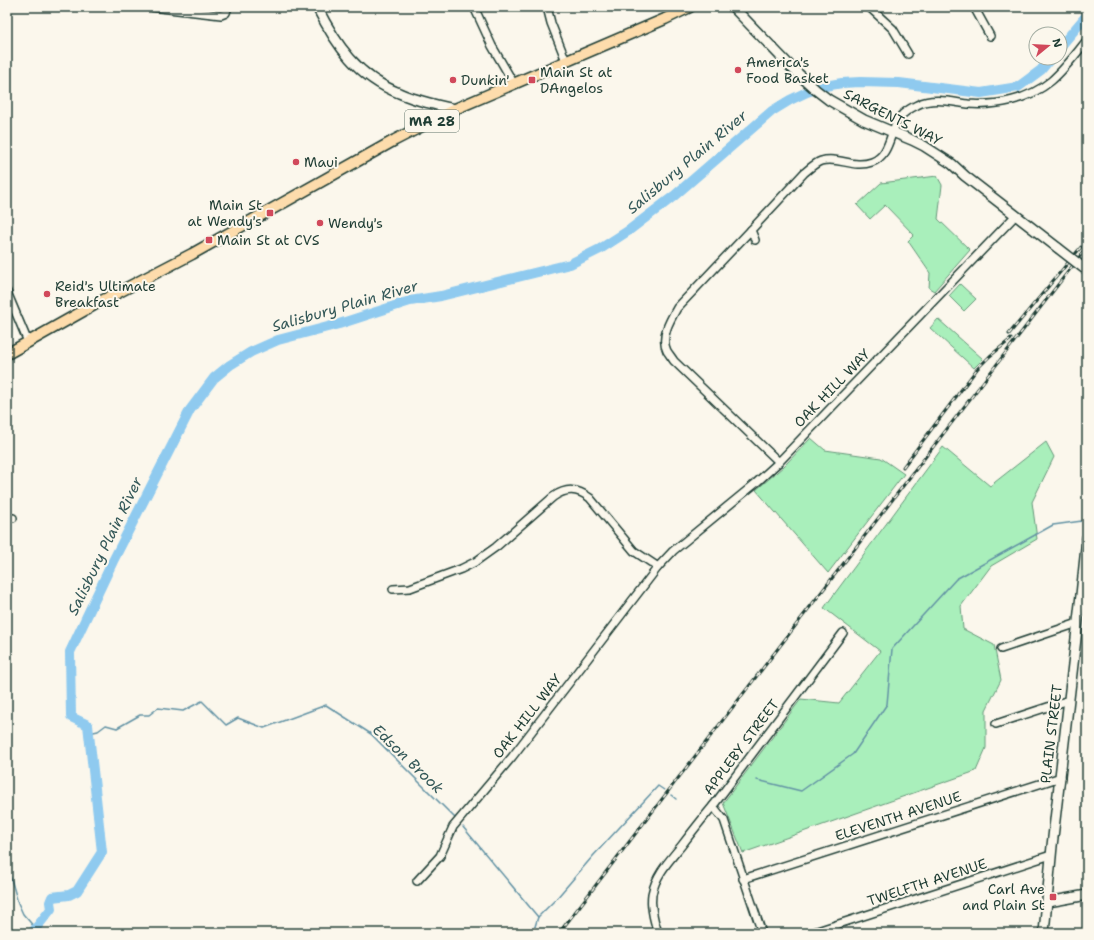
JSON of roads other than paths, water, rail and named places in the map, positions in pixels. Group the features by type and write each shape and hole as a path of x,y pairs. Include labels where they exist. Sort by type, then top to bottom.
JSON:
{"main road":[{"path":"317,7 339,46 359,68 377,82 409,97 455,109"},
{"name":"MA 28","path":"7,354 104,300 192,254 395,140 455,109 690,7"},
{"name":"SARGENTS WAY","path":"733,7 804,80 829,100 864,120 924,146 952,164 1086,270"},
{"path":"430,103 436,108 440,117"},
{"name":"PLAIN STREET","path":"1044,933 1048,902 1051,855 1087,538"},
{"path":"1048,902 1087,895"}],"street":[{"path":"151,7 222,15 226,13 228,7"},
{"path":"474,7 492,46 514,84"},
{"path":"547,7 551,23 566,61"},
{"path":"870,7 893,29 908,54"},
{"path":"974,7 990,36"},
{"path":"779,462 674,361 666,350 665,338 669,322 677,308 804,173 813,166 821,161 832,160 853,165 862,165 879,159 885,151 899,118 923,102 939,101 986,104 1011,101 1024,96 1050,82 1087,40"},
{"name":"OAK HILL WAY","path":"417,881 440,856 453,827 512,757 658,567 673,550 756,483 779,462 1016,215"},
{"path":"751,230 755,240"},
{"path":"7,292 28,342"},
{"path":"393,589 410,588 440,578 471,564 496,547 553,497 568,490 577,491 590,498 634,551 658,567"},
{"path":"1001,649 1078,623"},
{"name":"APPLEBY STREET","path":"762,933 724,820 713,806 843,632"},
{"path":"996,724 1069,700"},
{"name":"ELEVENTH AVENUE","path":"743,879 1061,777"},
{"path":"658,933 652,904 652,894 659,874 713,806"},
{"name":"TWELFTH AVENUE","path":"811,933 1051,855"}],"waterway":[{"name":"Salisbury Plain River","path":"1068,38 1087,15"},
{"name":"Salisbury Plain River","path":"32,933 51,909 50,902 52,897 69,895 77,891 102,852 88,725 71,717 70,652 113,561 190,410 214,378 230,365 251,352 278,340 339,324 410,301 441,296 570,264 600,249 628,231 674,196 772,111 807,92 825,86 860,82 899,83 981,93 1018,87 1044,66"},
{"path":"757,780 801,791 853,754 887,704 892,649 956,579 1053,525 1082,521"},
{"name":"Edson Brook","path":"89,733 98,731 106,725 117,728 140,715 149,715 158,708 183,711 202,701 226,725 238,718 264,728 326,705 371,734 455,818"},
{"path":"538,917 658,786 664,790"},
{"path":"671,795 676,799"},
{"name":"Edson Brook","path":"463,827 538,917 533,933"},
{"path":"7,865 18,903 23,914 36,929"}],"railway":[{"path":"1009,334 1081,247"},
{"path":"559,933 1087,247"},
{"path":"903,467 977,369 1011,339"}],"place":[{"name":"America's Food Basket","path":"738,70"},
{"name":"Dunkin'","path":"453,80"},
{"name":"Main St at DAngelos","path":"532,80"},
{"name":"Maui","path":"296,162"},
{"name":"Main St at Wendy's","path":"270,213"},
{"name":"Wendy's","path":"320,223"},
{"name":"Main St at CVS","path":"209,240"},
{"name":"Reid's Ultimate Breakfast","path":"47,294"},
{"name":"Carl Ave and Plain St","path":"1053,897"}]}
